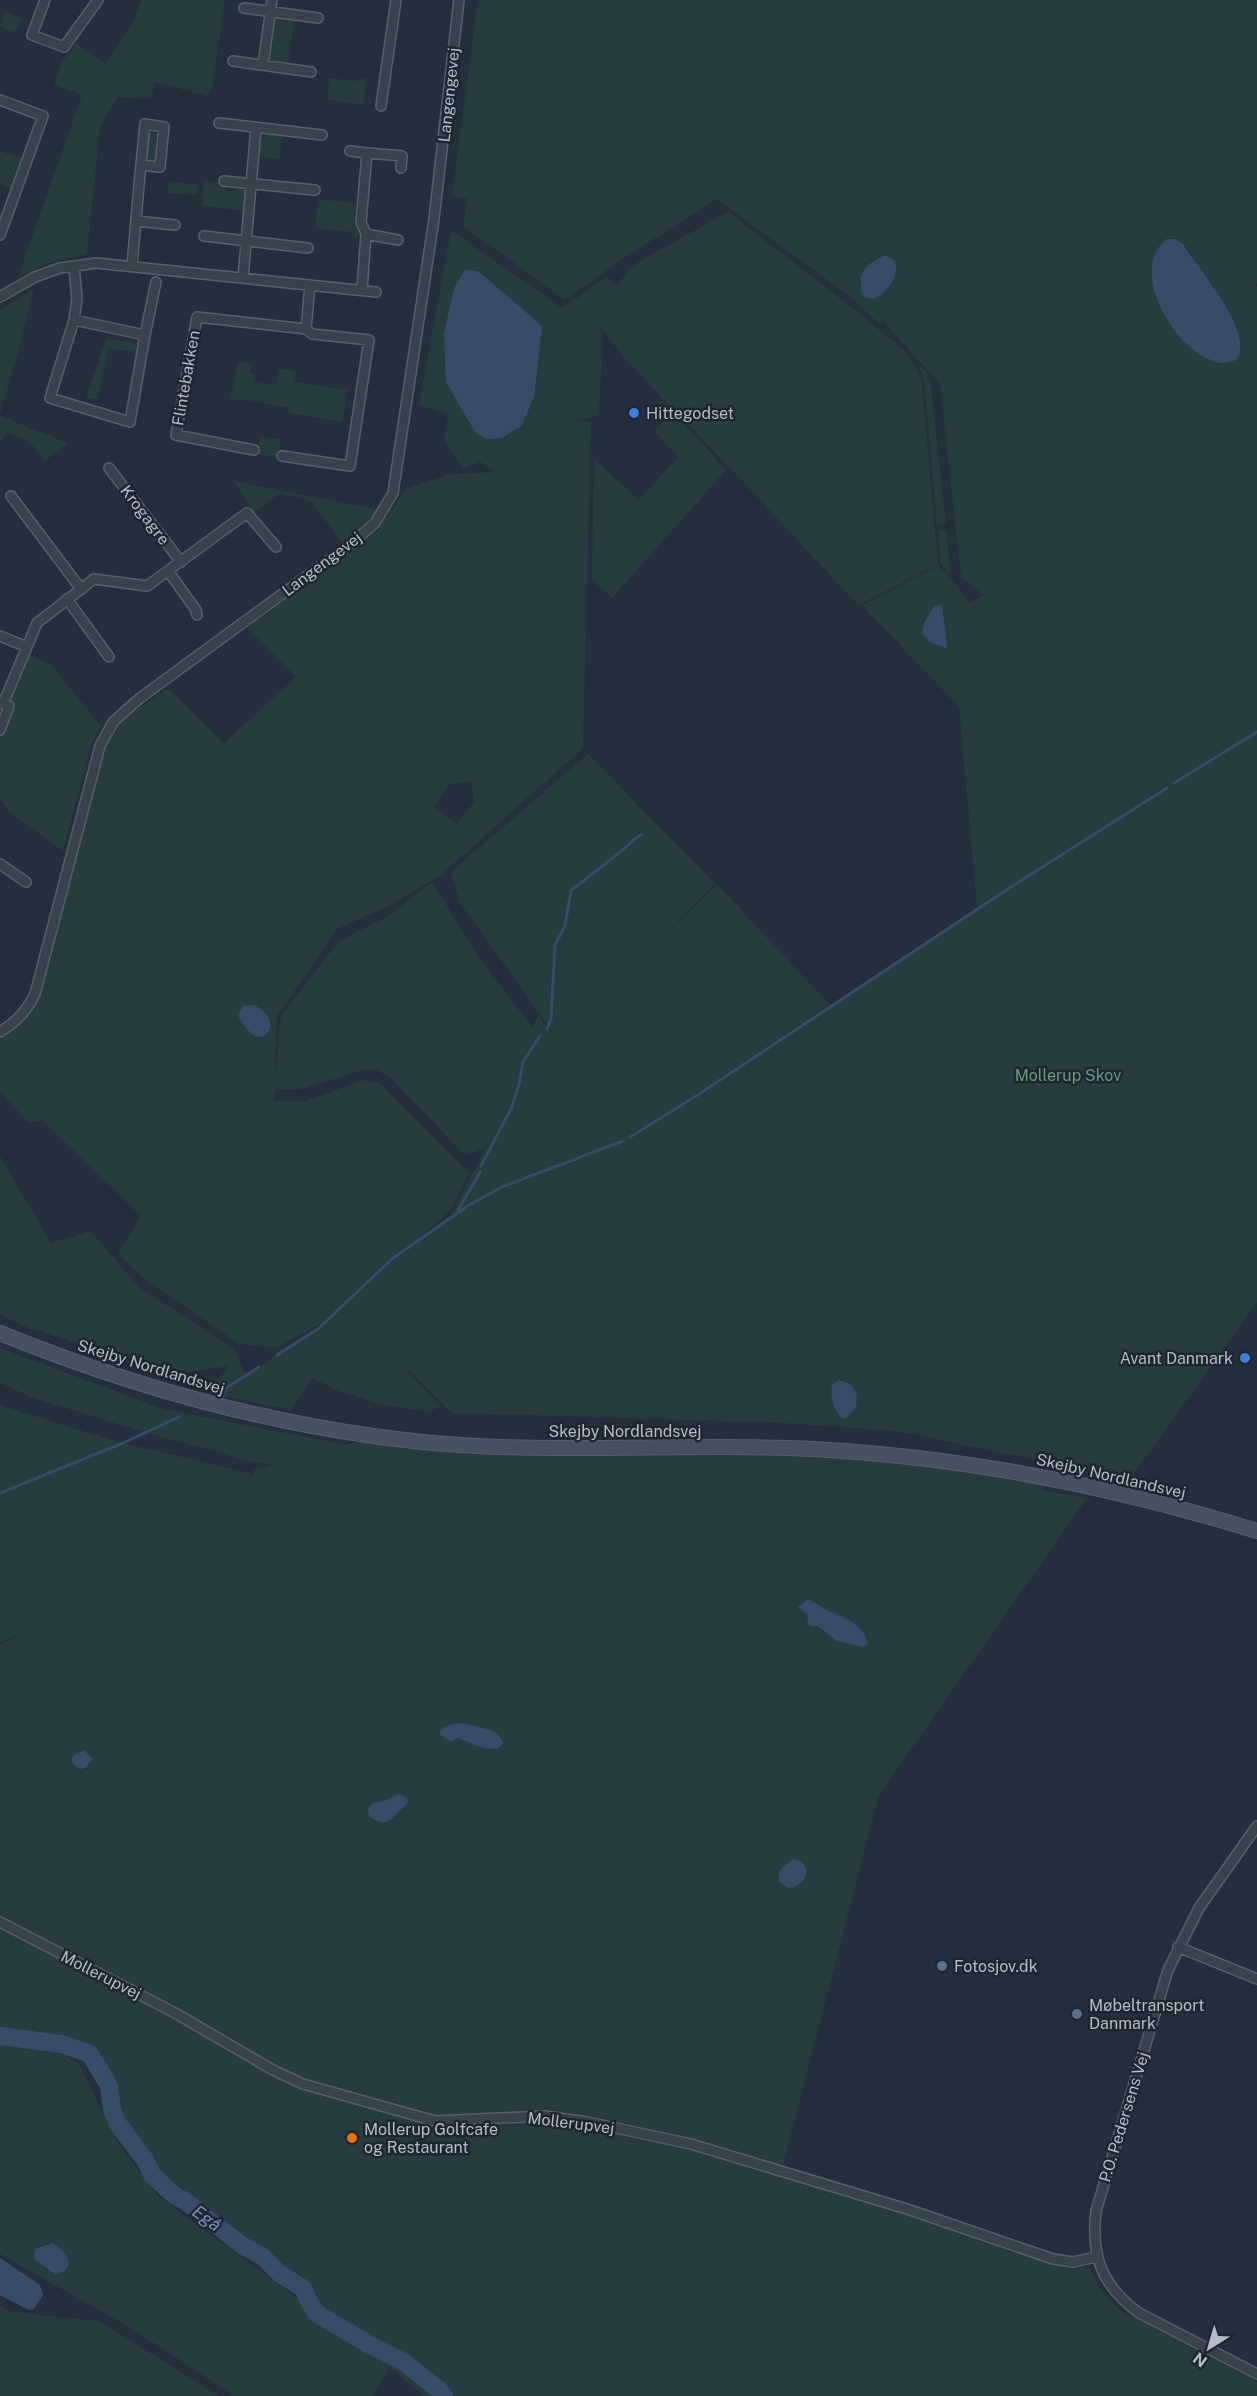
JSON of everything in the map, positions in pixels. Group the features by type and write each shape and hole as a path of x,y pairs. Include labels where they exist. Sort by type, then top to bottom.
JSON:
{"street":[{"path":"45,0 32,36 64,47 98,0"},
{"path":"263,65 272,0"},
{"path":"381,106 396,0"},
{"name":"Langengevej","path":"0,1032 27,1010 34,994 100,746 113,722 140,698 351,543 375,523 393,493 434,219 459,0"},
{"path":"243,8 318,18"},
{"path":"233,61 312,72"},
{"path":"0,100 43,116 0,234"},
{"path":"219,123 322,135"},
{"path":"132,266 141,165 145,124 164,127 160,167 141,165"},
{"path":"243,278 256,128"},
{"path":"351,152 402,156 401,168"},
{"path":"362,290 366,234 361,222 368,153"},
{"path":"225,181 315,190"},
{"path":"136,221 175,225"},
{"path":"366,234 398,240"},
{"path":"204,236 308,248"},
{"path":"0,297 35,277 60,268 96,263 376,292"},
{"path":"74,266 77,299 74,321 50,398 130,422 156,282"},
{"path":"306,329 310,285"},
{"name":"Flintebakken","path":"254,450 176,435 196,318 306,329 312,334 369,340 350,466 282,456"},
{"path":"74,321 146,335"},
{"name":"Krogagre","path":"109,468 181,562"},
{"path":"11,496 81,590"},
{"name":"Krogagre","path":"0,730 9,706 1,703 37,623 94,579 147,586 247,513 276,547"},
{"name":"Krogagre","path":"168,571 196,610 197,615"},
{"path":"67,599 109,657"},
{"path":"0,636 27,647"},
{"path":"0,864 26,882"},
{"name":"Skejby Nordlandsvej","path":"0,1333 59,1357 155,1389 260,1416 349,1433 482,1446 596,1449 787,1448 939,1460 1060,1480 1139,1498 1257,1531"},
{"name":"P.O. Pedersens Vej","path":"1096,2257 1093,2235 1096,2211 1168,1970 1178,1947 1214,1886 1257,1826"},
{"name":"Mollerupvej","path":"0,1922 176,2013 273,2070 303,2084 435,2121 545,2116 588,2122 691,2144 907,2209 1053,2259 1073,2262 1096,2257"},
{"path":"1178,1947 1257,1979"},
{"path":"1096,2257 1112,2288 1131,2307 1257,2374"}],"green space":[{"path":"141,0 225,0 213,84 208,96 154,82 152,99 118,97 100,128 87,254 49,263 18,277 82,95 54,85 61,63 76,44 105,64 133,23"},
{"name":"Mollerup Skov","path":"478,0 1257,0 1257,283 1255,284 1257,287 1257,1302 1130,1479 897,1431 768,1422 452,1413 387,1350 441,1406 428,1412 381,1404 341,1392 313,1378 291,1410 210,1393 228,1366 190,1372 153,1366 29,1328 0,1315 0,1156 51,1243 90,1231 140,1288 234,1349 246,1376 324,1322 276,1348 239,1344 142,1277 118,1253 141,1216 42,1120 29,1123 0,1092 0,1038 30,1014 41,990 105,747 124,720 168,689 224,743 296,677 247,628 377,531 405,489 452,474 496,472 480,462 463,468 444,440 448,414 419,405 451,230 562,308 607,277 617,286 638,262 728,212 859,313 906,352 915,365 922,382 938,565 858,605 624,358 598,323 603,338 599,415 572,421 591,422 583,748 441,875 389,906 337,929 277,1016 275,1077 281,1016 338,942 388,916 432,882 478,956 532,1027 539,1015 547,1029 555,1035 460,903 451,872 588,754 715,884 649,952 717,884 830,1005 852,993 977,907 959,707 862,605 938,566 946,572 970,603 984,595 961,577 940,384 882,320 880,325 850,297 717,199 627,256 565,300 463,226 467,199 452,195","holes":["471,781 474,802 456,824 434,806 449,785","366,1069 375,1069 392,1079 465,1155 483,1149 488,1143 451,1215 414,1243 451,1209 469,1173 379,1083 363,1080 306,1101 273,1101 275,1089 302,1089"]},
{"path":"4,12 21,18 16,31 0,27"},
{"path":"278,16 290,17 290,20 294,21 288,65 272,64 267,58 272,20"},
{"path":"367,77 363,105 327,99 329,78 355,81"},
{"path":"148,133 158,134 155,161 146,160"},
{"path":"267,134 282,136 280,159 259,157 261,139"},
{"path":"0,151 24,159 13,189 0,184"},
{"path":"168,181 198,185 197,195 168,193"},
{"path":"204,181 226,183 226,190 234,191 236,188 243,188 247,193 246,211 202,206"},
{"path":"318,199 356,203 354,223 360,237 354,237 353,232 315,228"},
{"path":"34,288 17,357 0,414 0,310"},
{"path":"106,339 133,342 138,348 134,352 109,348 97,400 86,398"},
{"path":"238,361 252,364 249,373 255,375 254,381 276,385 279,368 296,371 295,382 348,390 342,422 288,413 289,408 241,399 230,400"},
{"path":"918,364 927,372 931,386 946,523 937,524 924,382"},
{"path":"673,412 726,470 612,598 592,580 594,458 638,500 679,457 654,431"},
{"path":"0,416 68,443 45,461 29,441 7,433 0,443"},
{"path":"260,436 281,439 278,457 257,454"},
{"path":"233,481 380,510 342,543 312,502 280,493 254,512"},
{"path":"938,529 946,530 949,573 940,563"},
{"path":"28,654 51,665 101,726 92,743 63,851 11,813 0,800 0,740 13,704 6,701"},
{"path":"0,1348 163,1409 348,1445 360,1441 519,1454 806,1456 915,1464 1043,1483 1042,1490 1087,1498 879,1795 781,2173 884,2205 1066,2267 1082,2266 1090,2269 1101,2290 1118,2309 1257,2382 1257,2396 423,2396 390,2367 373,2396 229,2396 230,2393 131,2328 0,2254 0,2041 58,2051 79,2064 119,2145 158,2196 315,2311 304,2289 280,2274 262,2256 243,2246 185,2201 175,2196 152,2175 145,2160 118,2124 112,2110 109,2086 91,2054 62,2044 0,2036 0,1644 24,1633 0,1642 0,1405 118,1442 250,1473 251,1478 254,1470 274,1465 246,1460 133,1429 31,1397 0,1383","holes":["328,2321 355,2335 383,2361"]},
{"path":"0,2307 10,2311 99,2321 219,2396 0,2396"}],"water":[{"path":"1167,239 1175,239 1183,244 1223,301 1239,334 1240,349 1236,360 1222,363 1205,358 1189,346 1174,330 1162,311 1154,291 1152,271 1156,253"},
{"path":"885,255 895,261 894,279 888,288 876,298 866,297 861,290 862,275 870,263"},
{"path":"465,270 478,271 542,326 534,397 522,425 502,438 486,439 475,432 446,382 444,334 454,288"},
{"path":"942,605 947,647 945,648 930,642 922,634 924,623 934,606"},
{"path":"254,1005 264,1012 269,1021 270,1029 266,1035 261,1037 247,1030 238,1015 243,1006"},
{"path":"839,1380 850,1384 857,1394 856,1408 846,1418 842,1418 834,1407 831,1394 832,1385"},
{"path":"808,1599 857,1626 868,1644 863,1647 837,1641 818,1626 808,1624 807,1614 798,1607"},
{"path":"464,1723 492,1731 503,1743 499,1748 488,1749 458,1738 451,1742 439,1734 446,1726"},
{"path":"84,1750 93,1759 81,1769 71,1760 74,1755"},
{"path":"399,1794 407,1798 408,1803 390,1820 381,1822 369,1816 368,1808 372,1803"},
{"path":"793,1859 804,1864 806,1874 800,1884 788,1888 779,1881 779,1874 782,1868"},
{"path":"53,2243 66,2255 69,2265 63,2272 55,2274 34,2259 35,2249"},
{"path":"0,2258 40,2285 43,2295 34,2309 29,2310 0,2295"}],"waterway":[{"path":"1174,783 1257,732"},
{"path":"630,1137 693,1098 1011,887 1167,788"},
{"path":"547,1029 551,1019 555,945 565,926 571,890 642,834"},
{"path":"481,1166 511,1109 519,1085 523,1062 540,1036"},
{"path":"277,1355 318,1329 392,1259 469,1205 502,1187 623,1141"},
{"path":"458,1212 480,1172"},
{"path":"223,1396 226,1388 259,1367"},
{"path":"0,1493 123,1443 179,1417"},
{"name":"Egå","path":"0,2036 62,2044 90,2054 109,2086 112,2110 118,2124 145,2160 152,2175 175,2196 185,2201 243,2246 262,2256 280,2274 304,2289 316,2313 404,2362 444,2396"}],"place":[{"name":"Hittegodset","path":"634,413"},
{"name":"Avant Danmark","path":"1245,1358"},
{"name":"Fotosjov.dk","path":"942,1966"},
{"name":"Møbeltransport Danmark","path":"1077,2014"},
{"name":"Mollerup Golfcafe og Restaurant","path":"352,2138"}]}
